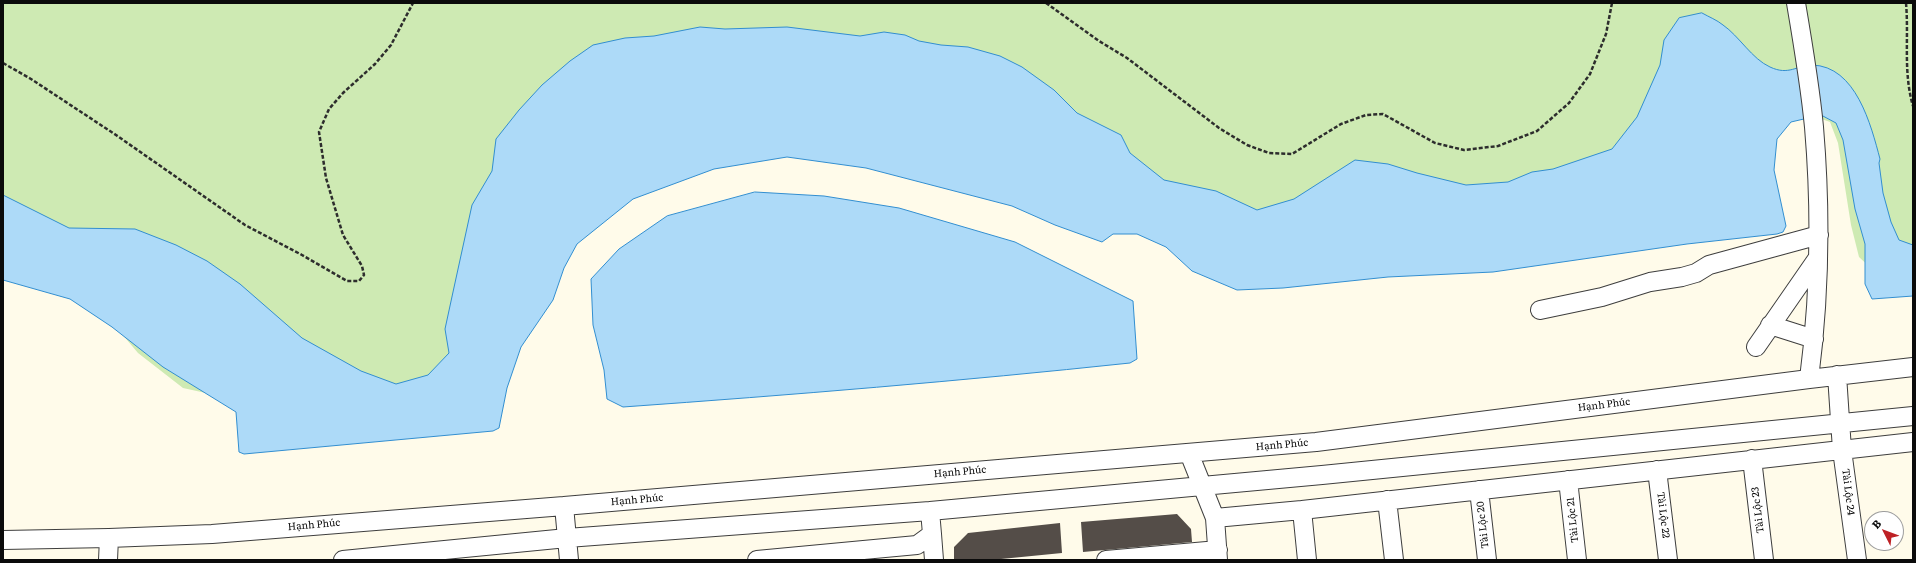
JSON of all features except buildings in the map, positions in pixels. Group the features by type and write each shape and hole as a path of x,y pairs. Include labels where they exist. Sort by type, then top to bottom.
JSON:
{"street":[{"path":"1796,3 1806,61 1814,127 1819,235 1814,339 1809,378"},
{"path":"1540,310 1602,297 1650,282 1682,277 1696,273 1709,265 1819,235"},
{"path":"1756,347 1817,259"},
{"path":"1770,325 1814,339"},
{"name":"Hạnh Phúc","path":"3,540 212,534 564,506 1316,442 1809,378 1913,367"},
{"name":"Tài Lộc 24","path":"1837,375 1842,450 1857,560"},
{"path":"343,560 567,538 930,511 1202,486 1913,416"},
{"path":"1215,518 1302,510 1913,442"},
{"path":"1106,560 1218,555 1215,518 1189,453"},
{"name":"Tài Lộc 23","path":"1752,460 1764,560"},
{"name":"Tài Lộc 22","path":"1657,470 1668,560"},
{"name":"Tài Lộc 21","path":"1568,480 1577,560"},
{"name":"Tài Lộc 20","path":"1480,490 1487,560"},
{"path":"1387,500 1394,560"},
{"path":"564,506 569,560"},
{"path":"1302,510 1307,560"},
{"path":"930,511 934,560"},
{"path":"757,560 840,556 917,545 932,534"},
{"path":"108,560 109,538"}],"path":[{"path":"3,63 31,79 116,135 245,225 347,281 359,281 364,275 362,266 343,235 326,178 319,132 329,109 343,93 375,64 391,45 413,3"},
{"path":"1046,3 1099,41 1127,58 1220,128 1247,145 1268,153 1292,154 1341,124 1366,115 1383,114 1435,143 1464,150 1498,146 1537,131 1569,103 1590,74 1606,34 1612,3"},
{"path":"1906,3 1908,42 1906,72 1913,106"}],"green space":[{"path":"3,3 1913,3 1913,281 1874,271 1859,257 1851,225 1838,143 1830,122 1823,119 1810,117 1791,119 1778,124 1285,231 1116,184 644,135 432,401 224,397 183,388 138,353 111,321 78,297 3,275"}],"water":[{"path":"1702,13 1729,30 1757,59 1770,67 1782,70 1807,65 1827,68 1840,75 1850,86 1859,100 1872,130 1880,159 1879,163 1883,193 1891,222 1899,240 1913,245 1913,296 1872,299 1865,284 1865,244 1855,209 1843,140 1836,123 1821,115 1791,122 1777,139 1774,170 1786,226 1783,232 1777,234 1687,244 1493,272 1388,277 1283,288 1237,290 1192,271 1166,247 1137,234 1113,234 1102,242 1055,225 1012,206 866,168 787,157 714,169 633,199 577,244 564,268 553,300 521,347 507,388 499,428 493,431 244,454 239,452 236,412 163,367 112,327 70,299 3,280 3,195 69,228 135,229 176,245 207,261 240,284 302,338 361,371 396,384 428,375 449,353 445,329 472,205 492,171 496,139 519,110 542,85 570,61 593,45 625,38 654,36 700,27 725,29 787,27 860,36 884,32 905,35 919,41 941,45 968,47 1000,56 1022,67 1054,90 1077,113 1121,135 1130,153 1164,180 1216,191 1257,210 1294,199 1355,160 1388,164 1466,185 1508,182 1532,172 1553,169 1612,149 1637,117 1660,65 1664,40 1679,18"},
{"path":"755,192 824,196 899,208 1015,242 1133,301 1137,359 1130,363 1003,376 623,407 607,399 604,370 593,325 591,279 619,249 667,216"}]}
